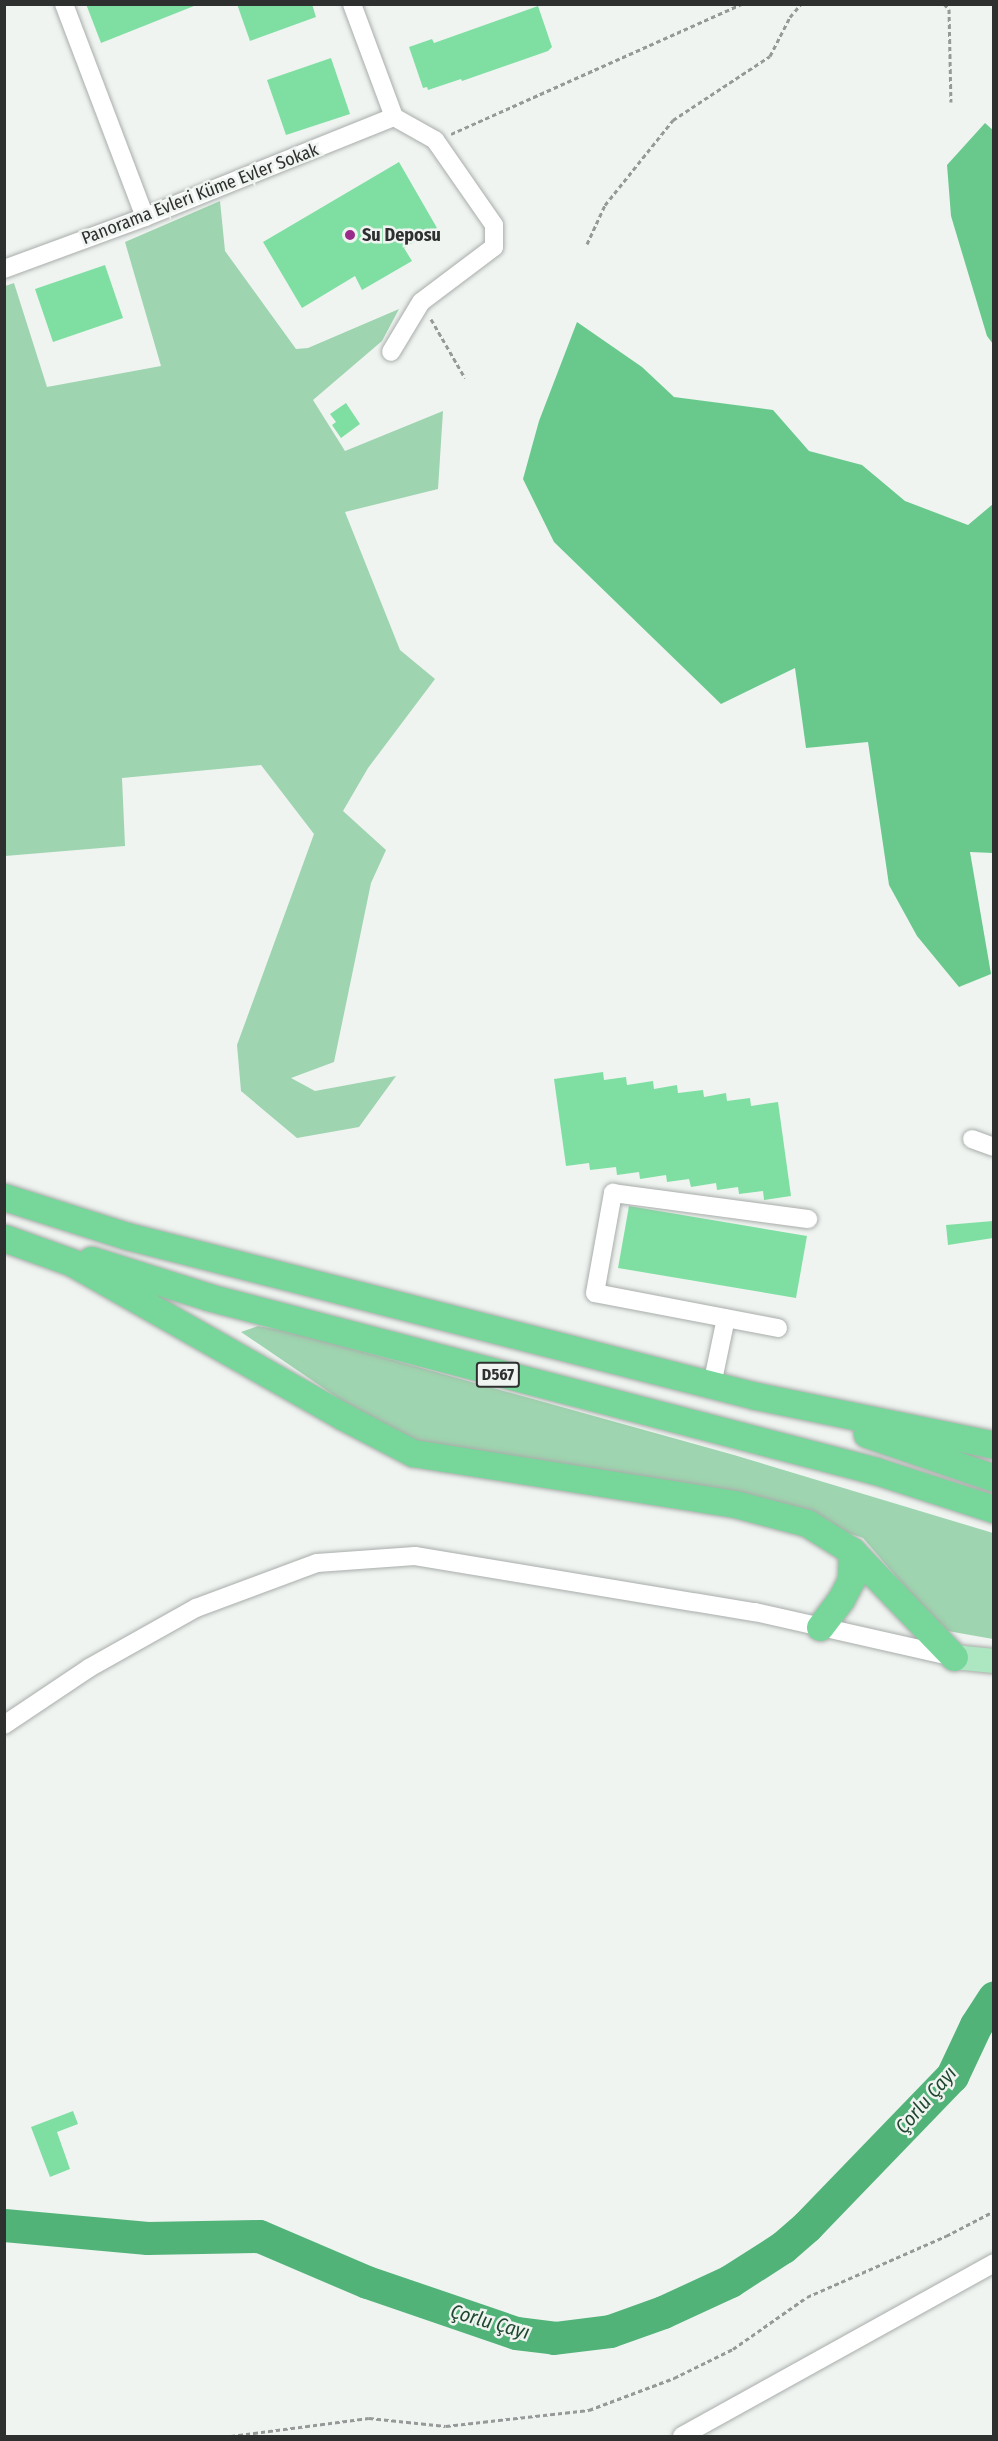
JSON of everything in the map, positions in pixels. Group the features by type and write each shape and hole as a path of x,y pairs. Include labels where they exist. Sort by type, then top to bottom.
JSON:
{"highway":[{"name":"D567","path":"4,1197 127,1236 756,1396 993,1478"},
{"name":"D567","path":"4,1232 208,1297 876,1471 993,1509"},
{"path":"4,1238 71,1262 344,1417 413,1453 735,1504 807,1523 852,1551 954,1657"},
{"path":"756,1396 993,1445"},
{"path":"820,1626 841,1599 851,1580 852,1551"}],"main road":[{"path":"954,1657 993,1661"}],"street":[{"path":"64,4 145,218"},
{"path":"352,4 394,117 435,140 494,225 494,247 421,302 391,352"},
{"name":"Panorama Evleri Küme Evler Sokak","path":"4,269 145,218 394,117"},
{"path":"972,1139 993,1147"},
{"path":"777,1328 595,1293 613,1193 808,1219"},
{"path":"712,1385 726,1318"},
{"path":"4,1725 89,1668 196,1608 317,1563 415,1556 755,1612 954,1657"},
{"path":"682,2436 993,2263"}],"path":[{"path":"435,140 741,4"},
{"path":"587,244 605,205 673,120 770,56 790,17 801,4"},
{"path":"944,4 949,9 951,102"},
{"path":"421,302 465,378"},
{"path":"231,2436 369,2418 446,2426 589,2410 674,2378 733,2349 807,2297 946,2236 993,2211"}],"green space":[{"path":"985,123 994,131 993,344 987,336 951,216 947,165"},
{"path":"220,201 225,251 296,349 308,348 399,309 382,341 313,400 345,451 443,411 438,489 345,512 400,650 435,679 368,768 343,811 386,850 371,883 334,1062 291,1078 315,1091 396,1076 359,1127 297,1138 241,1091 237,1045 314,834 261,765 122,778 125,846 5,856 5,286 14,283 47,387 161,366 125,242"},
{"path":"577,322 642,367 674,397 773,410 809,451 862,465 905,501 968,525 993,504 993,853 970,852 991,974 959,987 917,936 889,885 868,742 806,748 795,668 721,704 554,542 523,479 539,421"},
{"path":"258,1326 292,1332 734,1455 993,1533 993,1639 942,1630 863,1538 819,1523 433,1450 382,1428 241,1332"}],"building":[{"path":"86,4 194,4 194,6 101,43"},
{"path":"237,4 312,4 316,17 250,41"},
{"path":"538,6 552,47 548,51 462,81 461,79 428,90 427,87 423,88 409,47 432,39 434,43"},
{"path":"331,58 350,114 286,135 267,80"},
{"name":"Su Deposu","path":"399,162 437,228 404,248 412,261 362,290 355,276 302,308 263,242"},
{"path":"105,265 123,318 53,342 35,289"},
{"path":"346,403 360,424 341,438 332,425 336,422 330,414"},
{"path":"603,1072 604,1080 626,1077 627,1085 653,1081 654,1089 677,1085 678,1093 703,1090 704,1097 726,1093 727,1101 750,1098 751,1106 778,1102 791,1196 764,1200 763,1191 739,1194 738,1187 717,1190 716,1183 691,1187 689,1179 667,1182 666,1175 640,1179 639,1172 617,1175 616,1167 590,1170 589,1163 566,1166 554,1079"},
{"path":"629,1206 807,1236 796,1298 618,1268"},
{"path":"993,1221 993,1238 948,1245 946,1225"},
{"path":"73,2111 78,2124 57,2132 70,2169 50,2177 31,2127"}],"waterway":[{"name":"Çorlu Çayı","path":"4,2225 147,2238 259,2236 367,2282 516,2333 554,2338 610,2331 663,2312 730,2281 783,2247 807,2226 952,2076 976,2025 994,1997"}],"place":[{"name":"Su Deposu","path":"350,235"}]}
